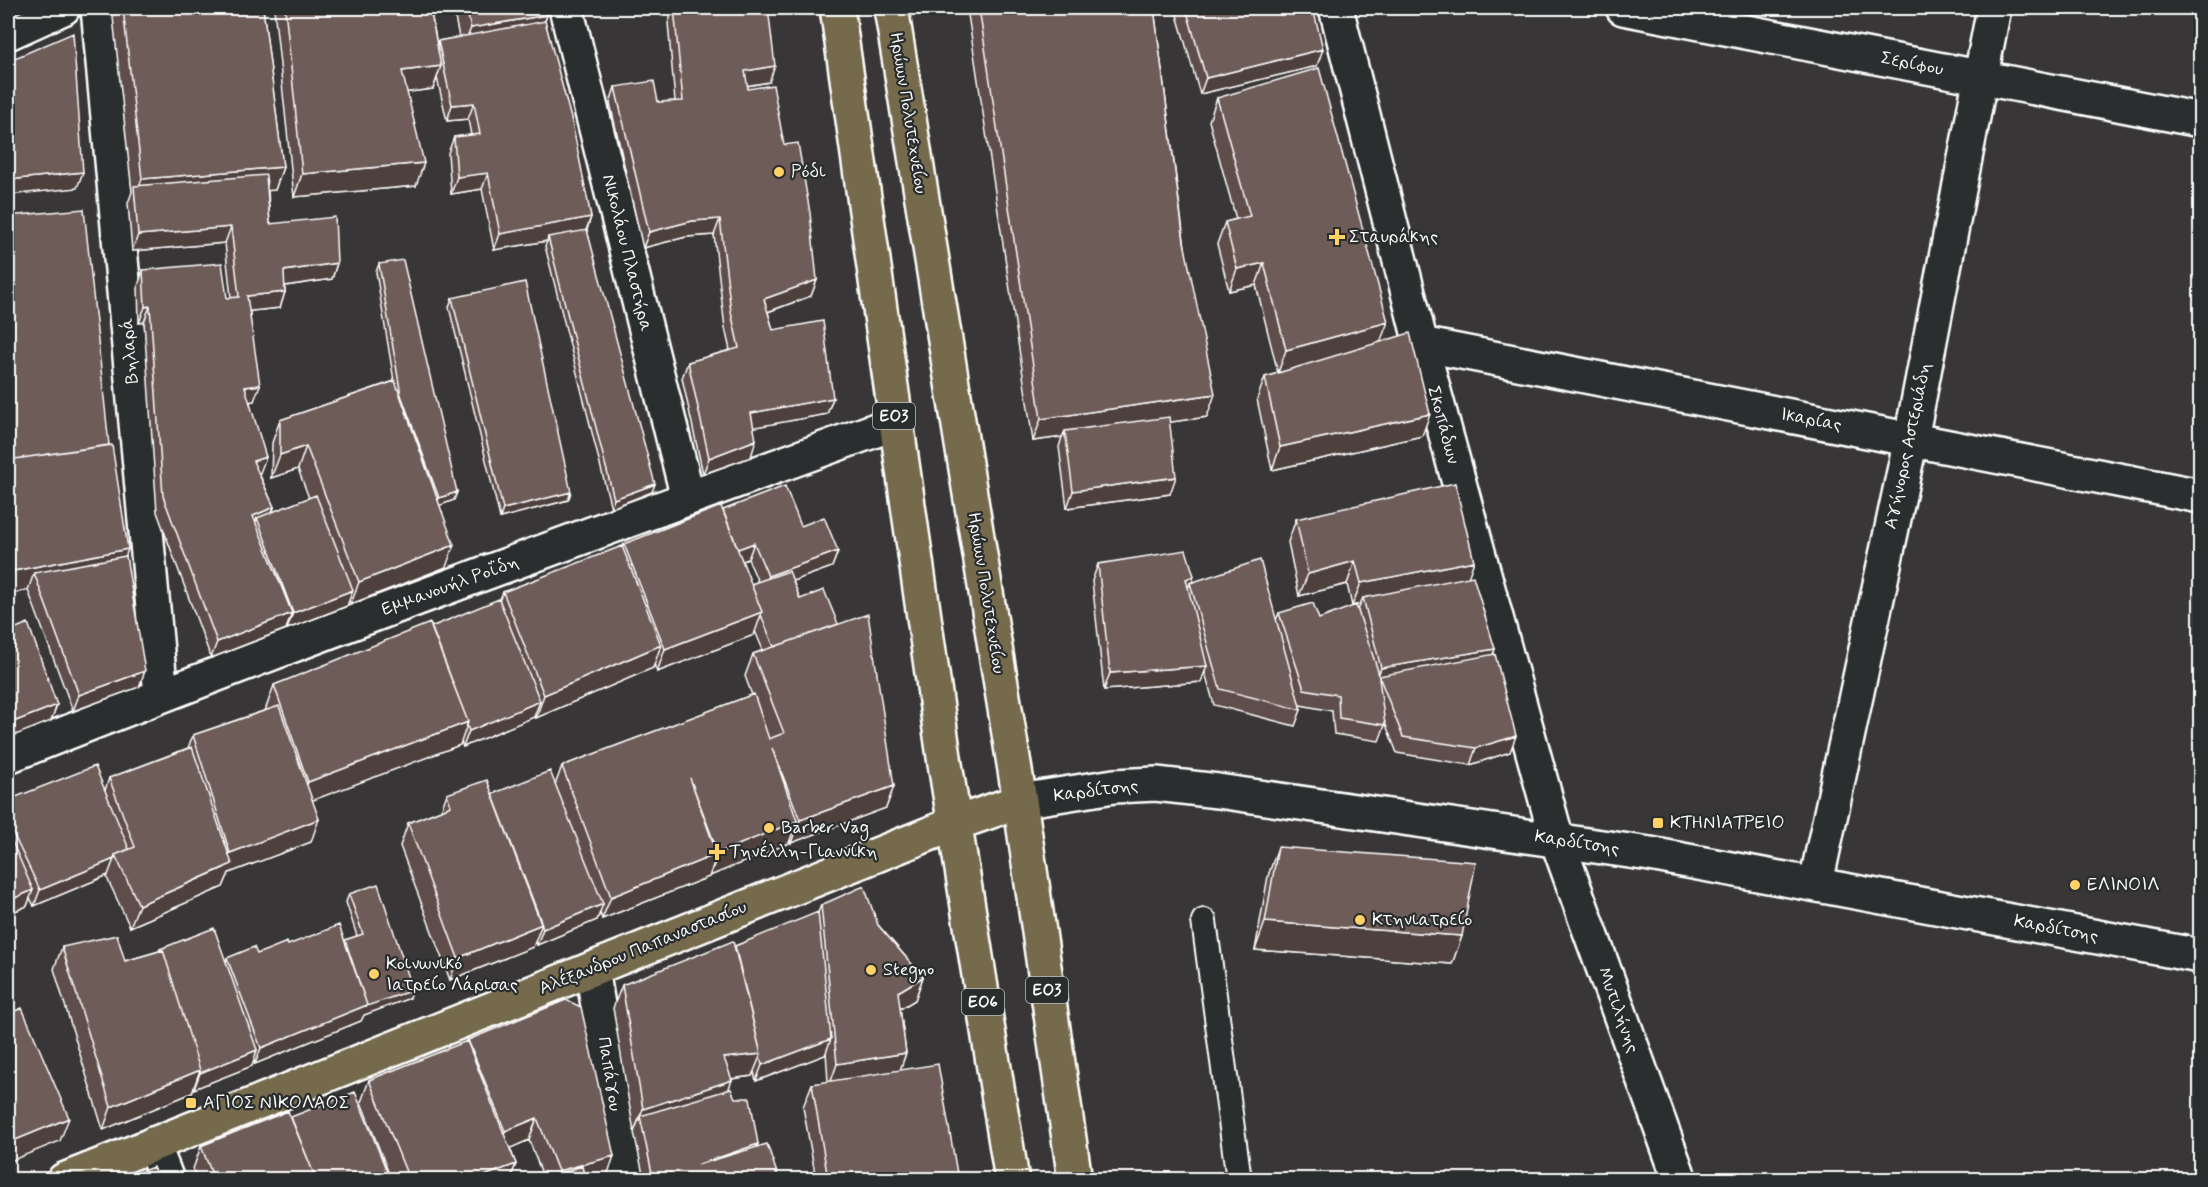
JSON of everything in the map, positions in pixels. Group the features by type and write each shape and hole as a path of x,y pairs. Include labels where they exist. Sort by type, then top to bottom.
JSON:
{"main road":[{"name":"ΕΟ3","path":"837,8 954,824"},
{"name":"Ηρώων Πολυτεχνείου","path":"891,8 1020,801 1075,1179"},
{"name":"Καρδίτσης","path":"954,824 1020,801"},
{"name":"Αλέξανδρου Παπαναστασίου","path":"64,1179 954,824"},
{"name":"ΕΟ6","path":"954,824 1012,1179"}],"street":[{"path":"8,33 63,8"},
{"name":"Βηλαρά","path":"99,8 161,694"},
{"name":"Νικολάου Πλαστήρα","path":"566,8 688,498"},
{"name":"Σκοπάδων","path":"1336,8 1421,344 1557,840"},
{"name":"Σερίφου","path":"1623,8 2200,120"},
{"name":"Αγήνορος Αστεριάδη","path":"1816,884 1911,439 1994,8"},
{"name":"Ικαρίας","path":"1421,344 2200,496"},
{"name":"Εμμανουήλ Ροΐδη","path":"8,756 161,694 895,423"},
{"name":"Καρδίτσης","path":"1020,801 1096,788 1156,784 1557,840 1816,884 2200,956"},
{"name":"Μυτιλήνης","path":"1557,840 1680,1179"},
{"name":"Παπάγου","path":"592,969 627,1179"},
{"path":"153,1144 167,1179"}],"lane":[{"path":"1204,921 1239,1179"}],"building":[{"path":"123,8 263,8 283,167 142,179"},
{"path":"285,8 430,8 441,66 402,71 424,163 302,174"},
{"path":"466,8 545,8 547,15 471,28"},
{"path":"674,8 768,8 775,66 745,71 748,89 773,85 784,145 798,143 810,213 817,280 764,299 773,330 823,321 833,398 751,413 756,440 709,458 688,362 739,348 731,312 720,219 692,221 649,232 615,87 654,81 658,102 683,101"},
{"path":"979,8 1154,8 1184,242 1215,394 1041,419"},
{"path":"1186,8 1313,8 1323,49 1206,78"},
{"path":"545,21 572,122 591,217 500,234 488,173 457,177 454,137 480,134 474,103 452,105 438,41"},
{"path":"73,33 83,172 8,180 8,61"},
{"path":"1319,68 1388,322 1286,350 1264,263 1237,269 1225,222 1250,216 1217,98"},
{"path":"266,175 270,224 335,217 337,263 284,271 285,292 247,296 260,385 245,387 266,457 253,461 274,507 253,516 292,613 217,642 163,496 150,306 145,307 143,270 222,263 227,298 239,297 231,227 138,235 134,186"},
{"path":"84,209 109,445 8,460 8,216"},
{"path":"587,230 655,484 614,499 548,237"},
{"path":"403,260 457,492 439,498 401,395 379,264"},
{"path":"525,282 571,492 503,509 452,298"},
{"path":"1410,333 1430,414 1280,447 1265,377"},
{"path":"395,381 454,545 359,582 306,446 280,455 280,420"},
{"path":"1169,417 1176,477 1073,491 1065,431"},
{"path":"112,445 128,549 8,572 8,460"},
{"path":"1455,483 1474,561 1361,583 1355,561 1308,574 1296,519"},
{"path":"785,486 801,526 824,517 838,551 768,576 754,543 738,549 723,510"},
{"path":"316,495 353,590 293,613 257,518"},
{"path":"721,506 762,612 665,649 624,544"},
{"path":"622,546 661,645 544,695 503,592"},
{"path":"1186,550 1194,576 1186,579 1207,666 1110,673 1098,564"},
{"path":"126,556 145,671 79,695 34,573"},
{"path":"1260,560 1301,710 1220,689 1190,583"},
{"path":"789,571 800,599 824,590 838,624 774,647 751,584"},
{"path":"1473,576 1495,649 1381,668 1363,598"},
{"path":"499,599 540,701 469,731 468,722 431,627"},
{"path":"1313,603 1319,619 1356,605 1378,671 1385,725 1339,718 1338,695 1304,689 1279,613"},
{"path":"868,614 894,786 800,820 772,748 797,821 718,853 690,778 717,854 611,897 562,766 754,694 769,739 784,733 753,654"},
{"path":"28,623 57,705 8,724 8,630"},
{"path":"430,623 468,722 308,782 274,685"},
{"path":"1495,654 1516,736 1476,748 1403,737 1379,676"},
{"path":"279,706 319,819 230,853 193,735"},
{"path":"192,747 232,864 139,905 115,855 135,847 109,778"},
{"path":"95,766 129,849 115,855 114,859 40,890 8,823 8,800"},
{"path":"550,771 603,904 543,929 492,794"},
{"path":"487,780 542,924 458,958 408,823 451,806 447,794"},
{"path":"8,832 33,890 8,901"},
{"path":"1278,847 1476,862 1462,936 1265,922"},
{"name":"Κοινωνικό Ιατρείο Λάρισας","path":"378,884 413,990 367,1006 345,940 363,934 349,894"},
{"path":"864,886 878,925 923,977 898,992 906,1053 837,1064 821,905"},
{"path":"818,912 831,1039 762,1065 735,946"},
{"path":"339,925 367,1005 261,1048 227,958 254,947 257,954 287,942 288,945"},
{"path":"214,928 257,1050 200,1073 163,950 160,949"},
{"path":"117,935 125,961 163,950 200,1070 111,1107 62,947"},
{"path":"733,941 761,1054 724,1058 732,1080 643,1109 622,985"},
{"path":"566,1000 581,1007 614,1156 558,1171 537,1118 505,1131 468,1040"},
{"path":"22,1008 69,1118 8,1143 8,1014"},
{"path":"467,1041 516,1164 476,1179 409,1179 369,1080"},
{"path":"938,1064 958,1179 828,1179 812,1084"},
{"path":"731,1089 735,1098 750,1098 758,1144 697,1165 767,1144 779,1179 671,1179 670,1173 653,1178 640,1116"},
{"path":"355,1092 390,1179 316,1179 291,1117"},
{"path":"288,1111 316,1179 214,1179 201,1146"},
{"path":"582,1166 585,1179 542,1179"},
{"path":"153,1167 158,1179 122,1179"}],"place":[{"name":"Ρόδι","path":"779,172"},
{"name":"Σταυράκης","path":"1337,237"},
{"name":"ΚΤΗΝΙΑΤΡΕΙΟ","path":"1658,823"},
{"name":"Barber Vag","path":"769,828"},
{"name":"Τηνέλλη-Γιαννίκη","path":"717,852"},
{"name":"ΕΛΙΝΟΙΛ","path":"2075,885"},
{"name":"Κτηνιατρείο","path":"1360,920"},
{"name":"Stegno","path":"871,970"},
{"name":"Κοινωνικό Ιατρείο Λάρισας","path":"374,974"},
{"name":"ΑΓΙΟΣ ΝΙΚΟΛΑΟΣ","path":"191,1103"}]}
